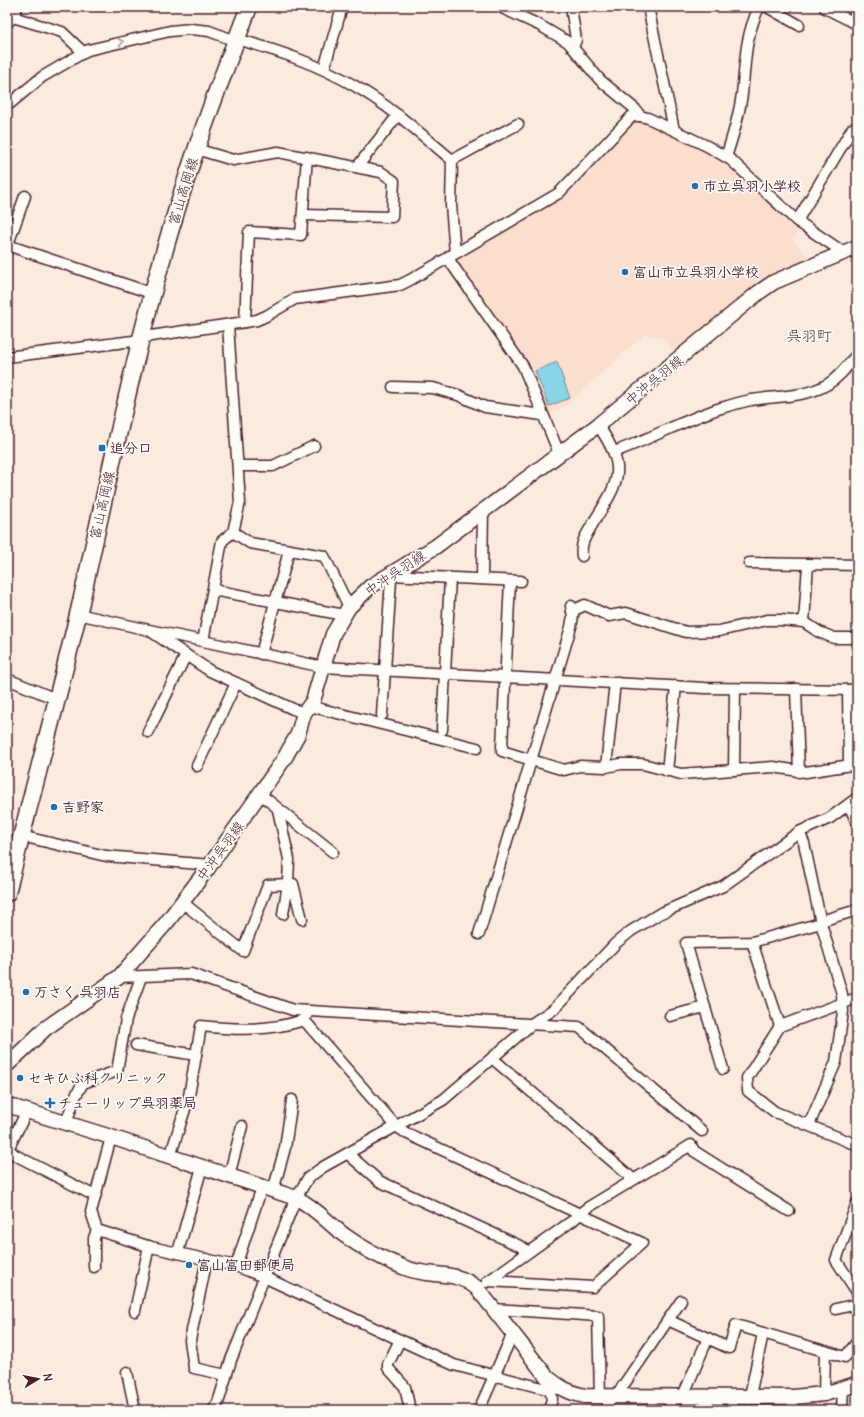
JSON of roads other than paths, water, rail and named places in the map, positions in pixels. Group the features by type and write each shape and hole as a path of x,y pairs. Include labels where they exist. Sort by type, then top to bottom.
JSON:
{"main road":[{"name":"富山高岡線","path":"7,893 78,614 96,528 154,294 196,149 249,7"},
{"name":"中沖呉羽線","path":"7,1065 46,1028 119,978 211,865 284,759 298,734 306,709 313,701 332,634 346,611 371,586 435,547 598,425 758,293 774,282 857,247"},
{"path":"7,1105 111,1137 296,1198 318,1212 344,1235 368,1250 402,1267 423,1274 458,1276 483,1285 494,1309 547,1376 555,1389 608,1400 677,1396 732,1403 750,1396 793,1403 857,1384"}],"street":[{"path":"17,7 10,20 62,32 84,53"},
{"path":"324,69 342,7"},
{"path":"500,7 558,34 573,47 600,80 635,109 640,116"},
{"path":"571,7 576,40 573,47"},
{"path":"648,7 674,130"},
{"path":"726,157 740,108 746,40 750,26 759,7"},
{"path":"767,7 799,25"},
{"path":"825,8 857,24"},
{"path":"7,106 42,77 88,50 177,30 209,31 292,55 357,86 398,115 452,160"},
{"path":"357,167 398,115"},
{"path":"7,358 257,320 295,298 400,285 559,193 632,116 640,116 674,130 731,160 797,221 843,252"},
{"path":"452,160 518,124"},
{"path":"797,221 852,129 857,127"},
{"path":"196,149 233,160 278,152 381,172 394,181 392,217 303,215"},
{"path":"245,322 249,232 301,235 307,157"},
{"path":"452,160 451,263 523,366 559,454"},
{"path":"25,196 7,246 154,294"},
{"path":"203,641 222,541 233,532 240,502 228,325"},
{"path":"614,452 637,444 685,421 720,408 749,400 807,393 820,388 827,385 844,371 857,354"},
{"path":"393,387 433,388 458,395 485,407 542,415"},
{"path":"582,556 582,542 606,502 617,478 618,469 614,452 598,425"},
{"path":"238,466 272,466 314,446"},
{"path":"482,579 483,510"},
{"path":"213,590 275,602 346,611 324,556 250,543 233,532"},
{"path":"261,654 290,551"},
{"path":"749,563 857,565"},
{"path":"804,622 808,564"},
{"path":"388,575 521,581"},
{"path":"382,715 391,580 388,575"},
{"path":"442,730 450,578"},
{"path":"78,614 323,667 506,677 615,682 735,689 853,690 853,764 815,771 799,772 773,767 681,774 643,764 621,764 606,767 580,766 564,770 502,749 506,677 510,580"},
{"path":"479,934 571,627 571,608 585,606 610,616 626,613 678,630 694,633 725,630 767,620 804,622 825,635 843,639 857,638"},
{"path":"149,630 210,671 236,683 306,709 478,748"},
{"path":"148,732 186,655"},
{"path":"7,679 56,699"},
{"path":"606,767 615,682"},
{"path":"197,766 236,683"},
{"path":"667,771 676,686"},
{"path":"734,770 735,689"},
{"path":"796,689 799,772"},
{"path":"260,794 278,810 333,852"},
{"path":"213,1410 218,1404 226,1375 296,1198 308,1178 443,1100 533,1023 554,1009 616,943 631,931 659,914 722,886 799,832 830,818 857,798"},
{"path":"849,805 857,823"},
{"path":"278,810 289,859 288,884 283,914"},
{"path":"799,832 804,843 821,922 843,1002 836,1062 808,1125"},
{"path":"21,836 106,856 211,865"},
{"path":"182,902 244,951 268,885 293,884 302,919"},
{"path":"723,1069 686,944 752,942 857,910"},
{"path":"752,942 780,1026"},
{"path":"119,978 191,974 306,1015 533,1023 579,1027 702,1131"},
{"path":"66,1123 75,1098 83,1083 117,1071 126,1018 141,977"},
{"path":"857,998 780,1026 747,1078 748,1091 775,1112 857,1145"},
{"path":"670,1016 705,1007"},
{"path":"170,1157 189,1096 201,1026 228,1029 260,1029 286,1026 306,1015"},
{"path":"306,1015 396,1126 406,1133 642,1243 593,1287 483,1285"},
{"path":"136,1045 196,1055"},
{"path":"492,1058 633,1179"},
{"path":"236,1266 285,1148 292,1100"},
{"path":"27,1111 8,1149 15,1155 95,1196"},
{"path":"229,1176 242,1126"},
{"path":"94,1267 94,1238 97,1230 91,1212 111,1137"},
{"path":"483,1285 572,1221 579,1214 633,1179 691,1145 694,1151 789,1211"},
{"path":"348,1154 379,1181 522,1247 528,1252"},
{"path":"178,1252 202,1167"},
{"path":"857,1203 836,1260 857,1292"},
{"path":"97,1230 149,1246 236,1266 264,1277 454,1365 555,1389 549,1410"},
{"path":"135,1310 149,1246"},
{"path":"207,1259 190,1340 194,1368 226,1375"},
{"path":"608,1400 668,1320 681,1300"},
{"path":"836,1309 857,1304"},
{"path":"494,1309 598,1316 608,1400"},
{"path":"668,1320 729,1348 736,1326 846,1357 857,1342"},
{"path":"479,1410 513,1333"},
{"path":"750,1396 763,1333"},
{"path":"670,1410 708,1342 708,1338"},
{"path":"400,1340 388,1364 388,1368 405,1387 410,1410"},
{"path":"824,1394 825,1351"},
{"path":"127,1372 135,1410"},
{"path":"842,1410 843,1388"}],"water":[{"path":"557,362 570,398 549,406 535,371"}],"place":[{"name":"市立呉羽小学校","path":"695,186"},
{"name":"富山市立呉羽小学校","path":"625,272"},
{"name":"追分口","path":"102,448"},
{"name":"吉野家","path":"54,807"},
{"name":"万さく 呉羽店","path":"26,992"},
{"name":"セキひふ科クリニック","path":"20,1078"},
{"name":"チューリップ呉羽薬局","path":"50,1103"},
{"name":"富山富田郵便局","path":"189,1265"}],"district":[{"name":"呉羽町","path":"809,335"}]}
